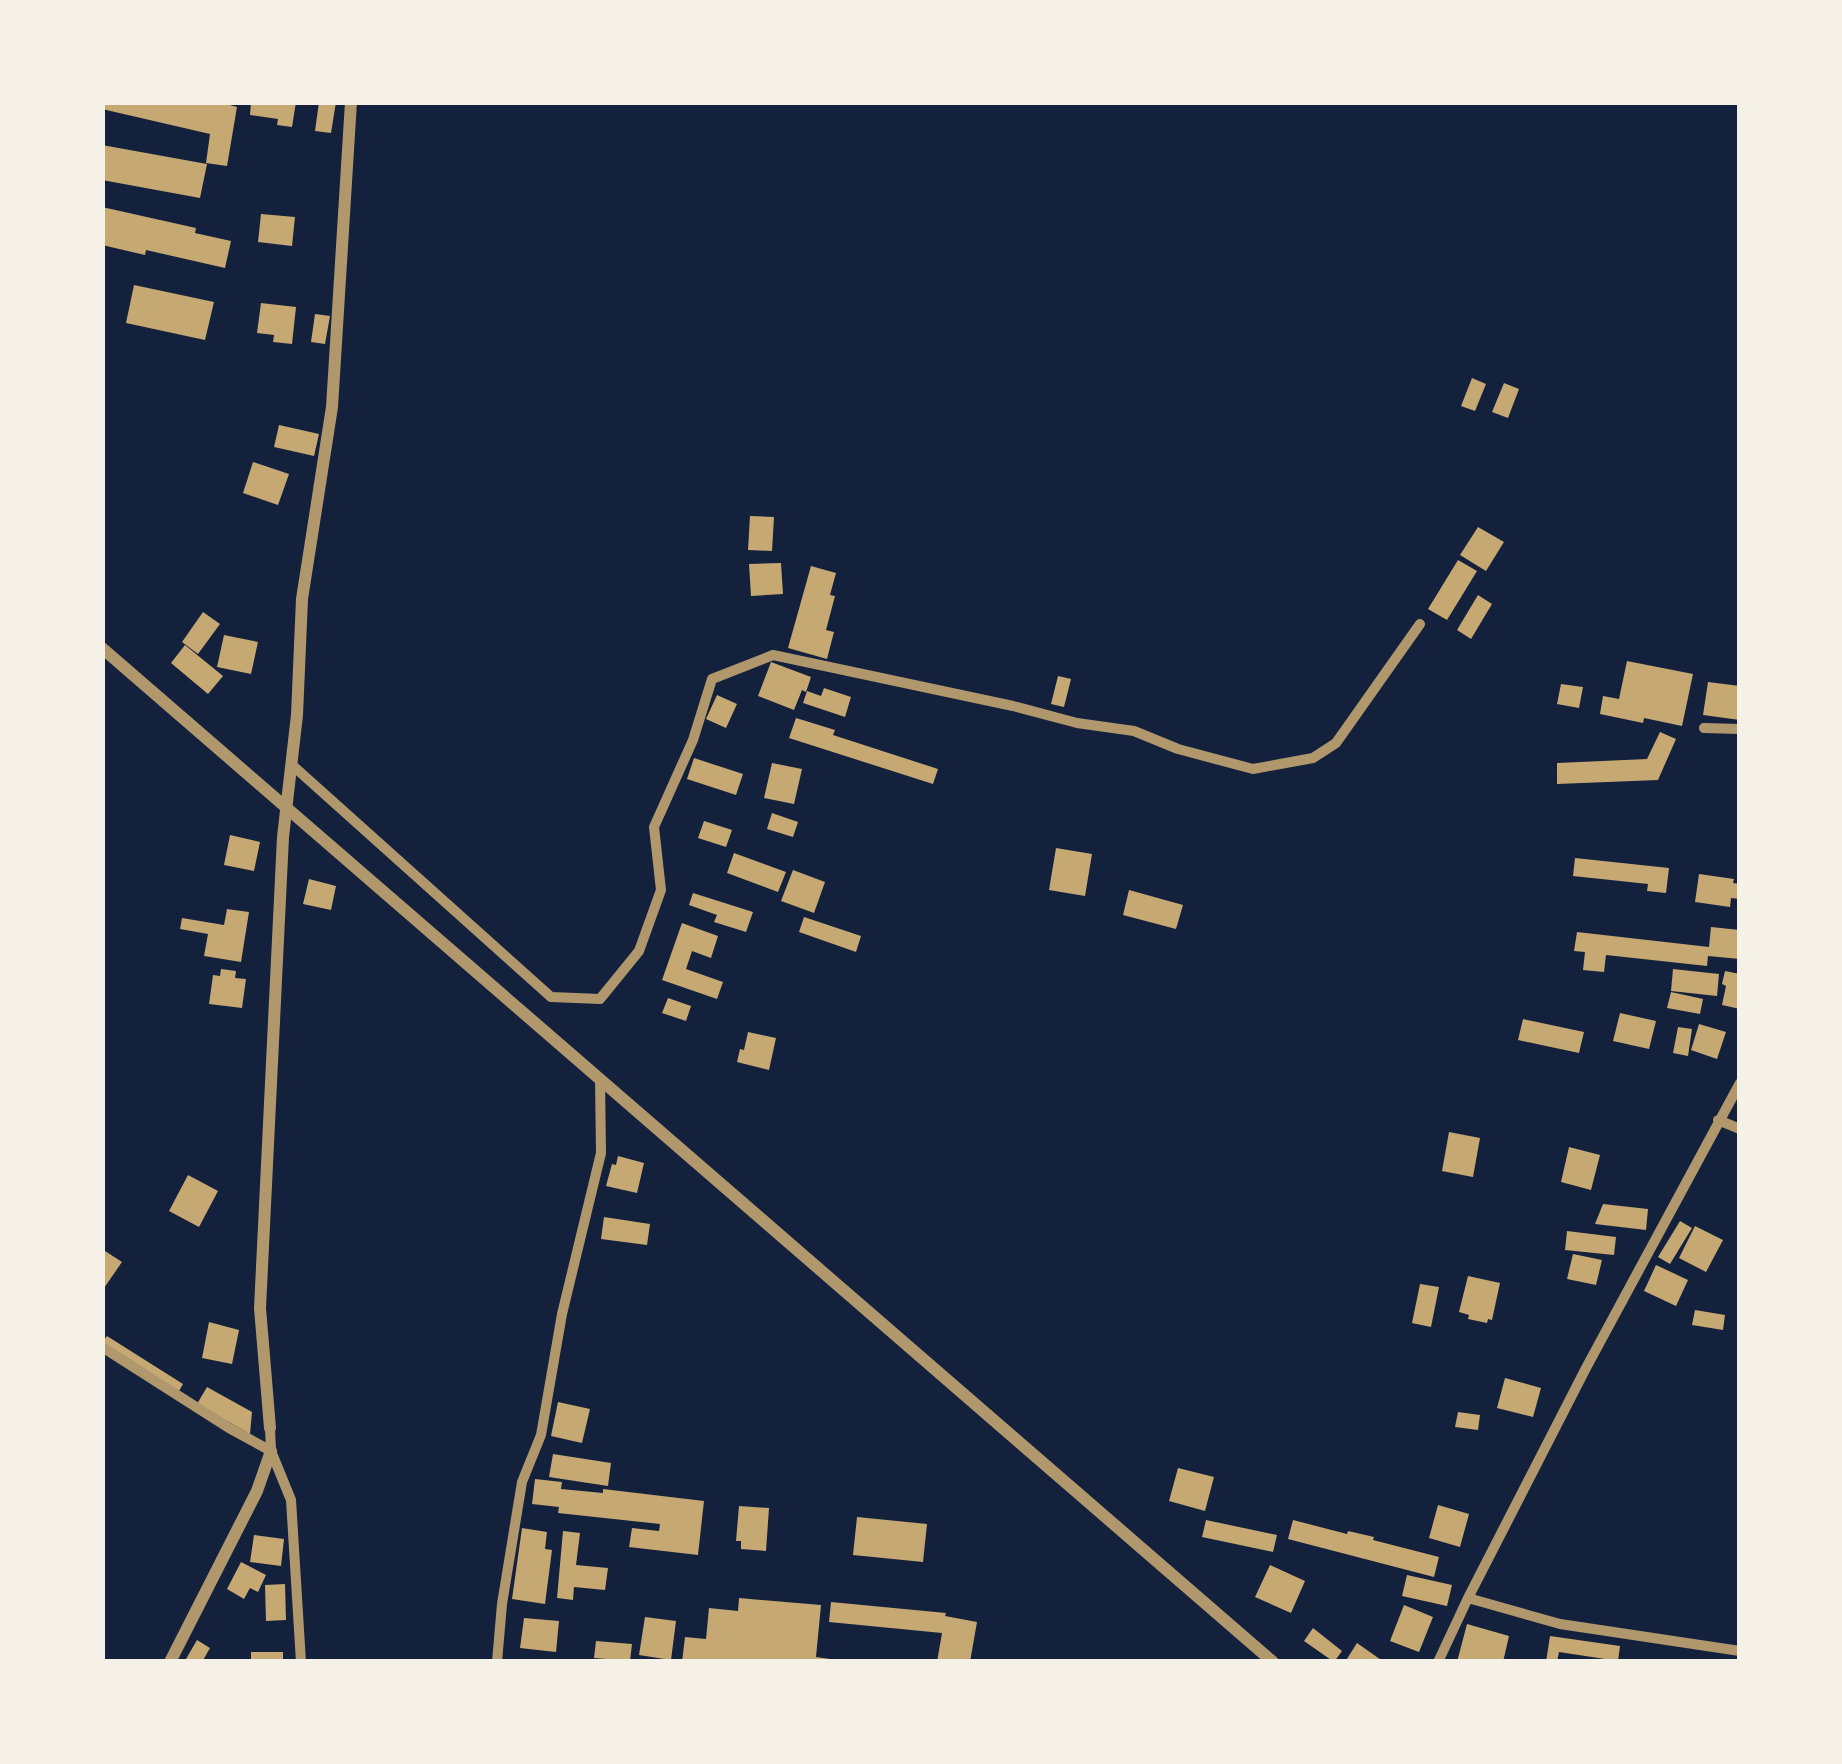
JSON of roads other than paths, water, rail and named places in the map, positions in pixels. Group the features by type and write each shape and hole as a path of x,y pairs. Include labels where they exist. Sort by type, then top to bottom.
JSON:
{"street":[{"path":"170,1662 257,1492 270,1451 260,1308 283,837 296,715 302,600 332,408 351,102"},
{"path":"291,764 551,996 600,998 639,951 661,890 654,827 693,740 712,679 773,655 1077,723 1134,731 1178,749 1254,769 1313,758 1336,743 1420,624"},
{"path":"102,648 1273,1662"},
{"path":"1704,728 1740,729"},
{"path":"496,1662 522,1482 541,1434 562,1314 601,1153 600,1079"},
{"path":"1438,1662 1740,1083"},
{"path":"1718,1120 1740,1129"},
{"path":"102,1347 270,1451 291,1500 301,1662"},
{"path":"1468,1598 1560,1624 1740,1651"}]}
